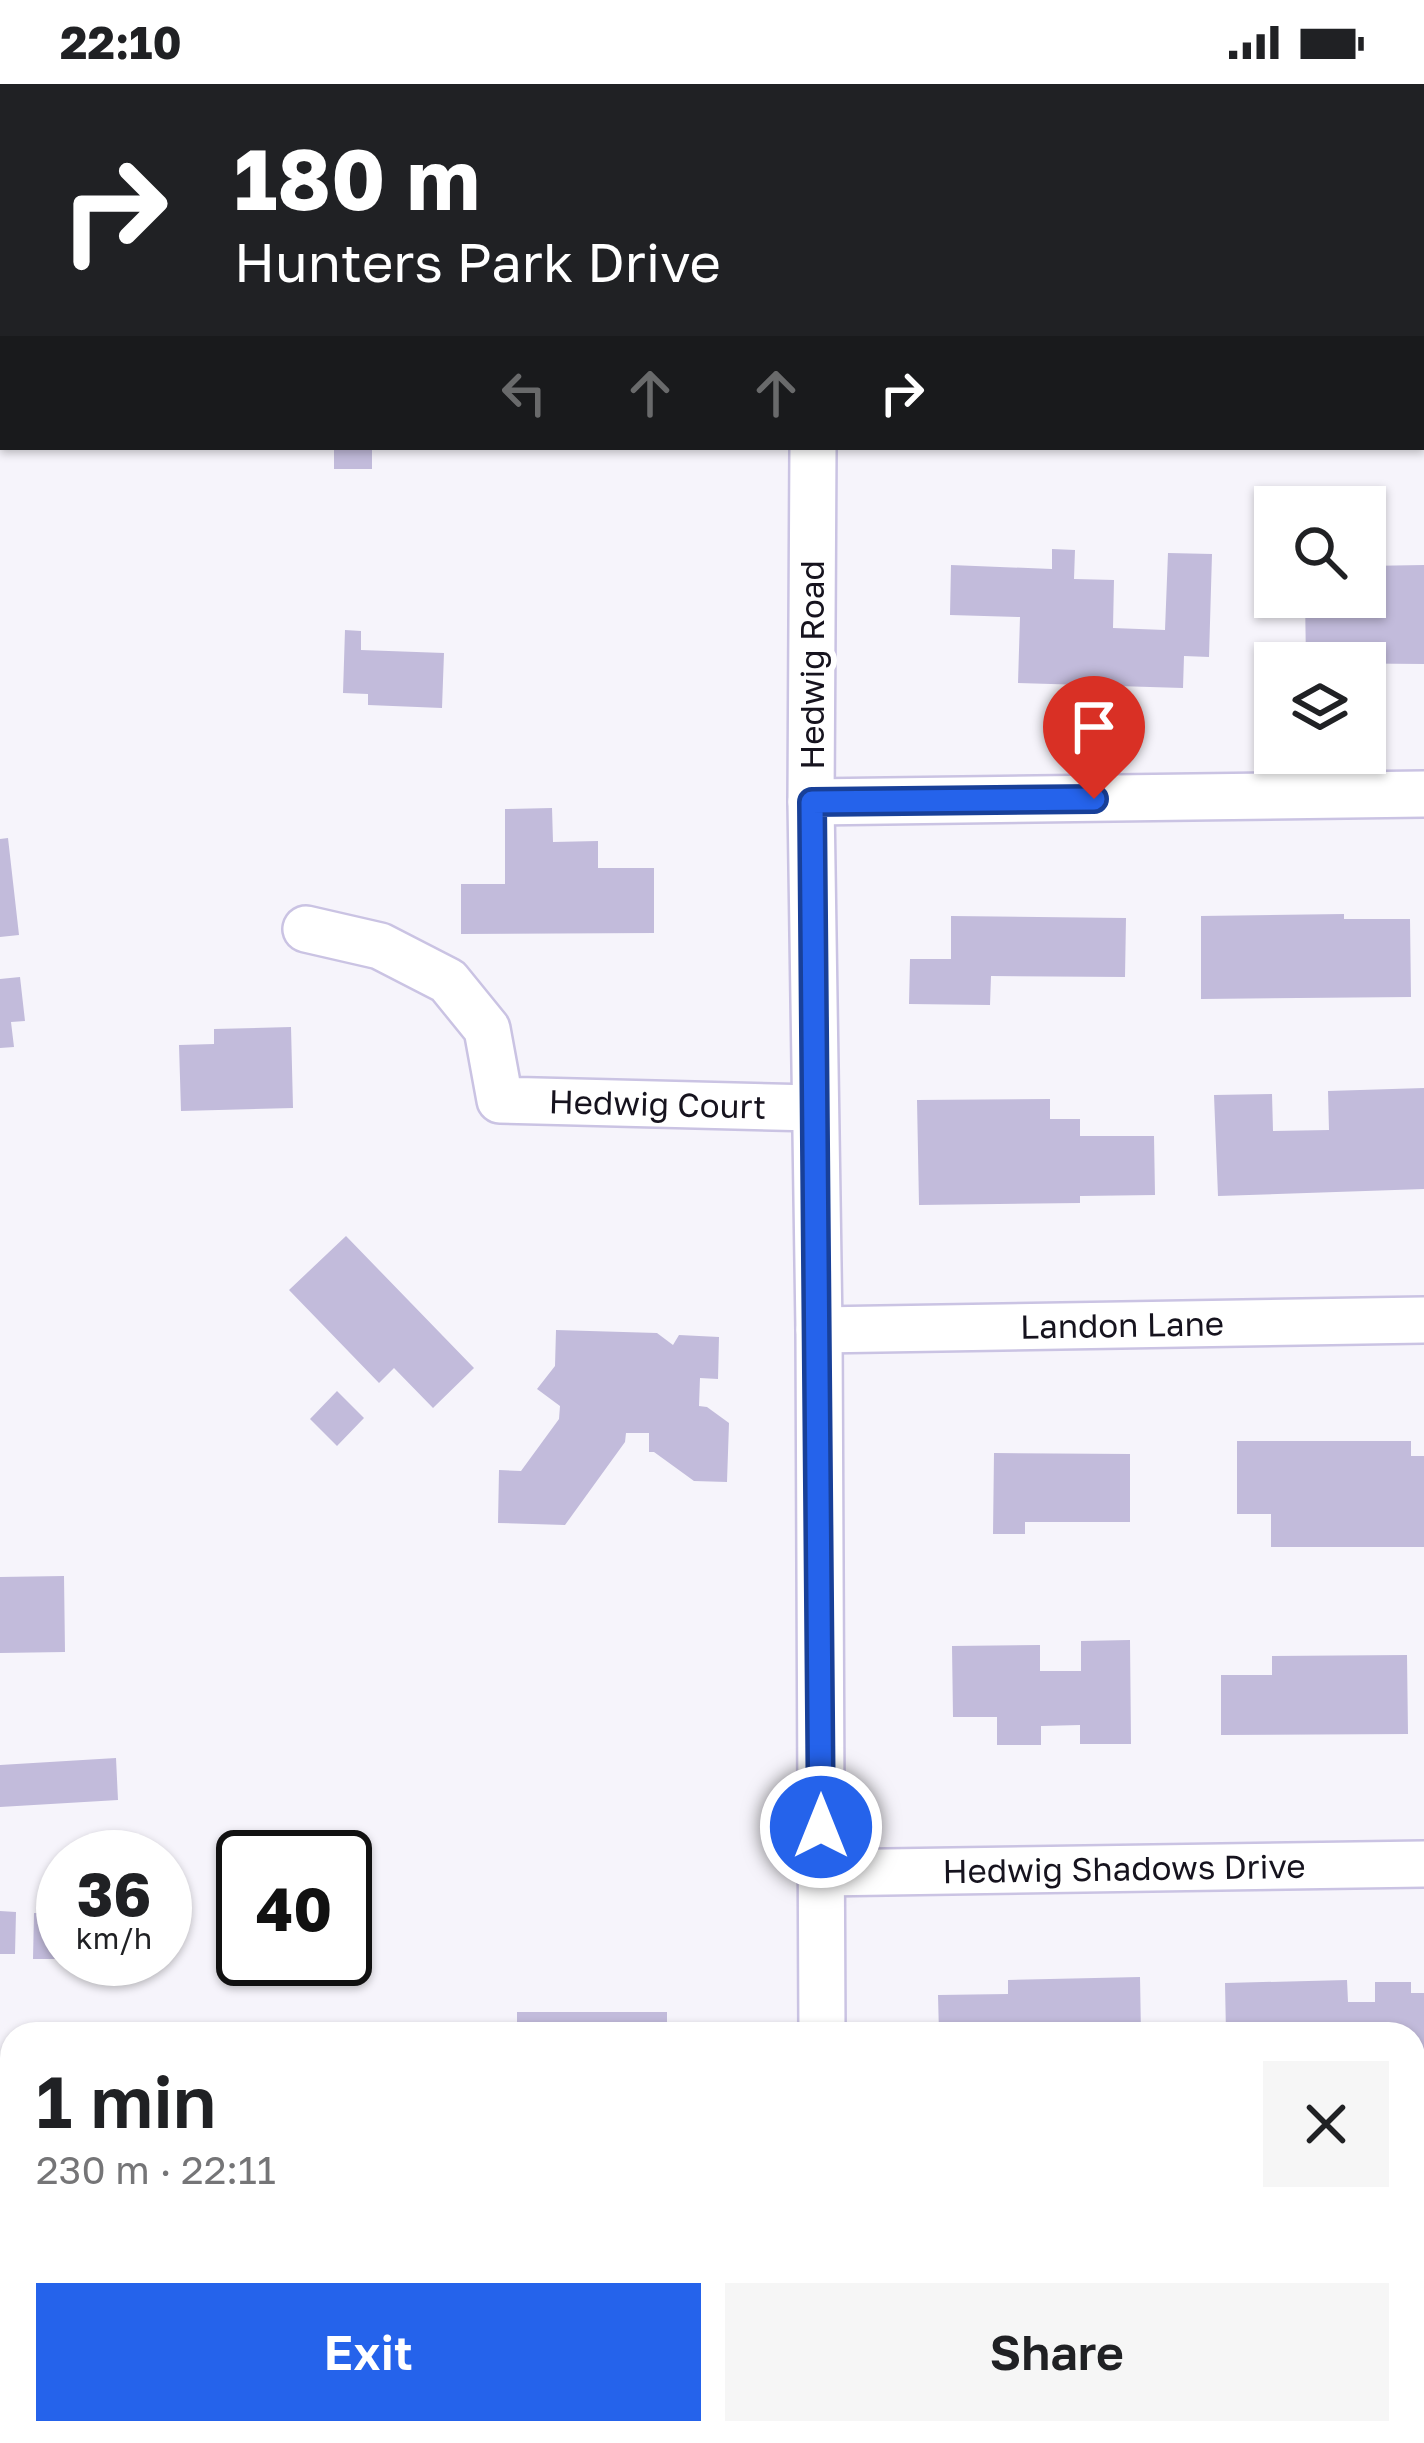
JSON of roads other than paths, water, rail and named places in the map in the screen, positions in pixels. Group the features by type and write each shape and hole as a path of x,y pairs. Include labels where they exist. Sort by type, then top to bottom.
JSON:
{"street":[{"name":"Hedwig Road","path":"813,450 822,2022"},
{"path":"812,802 1424,794"},
{"name":"Hedwig Court","path":"306,929 380,946 448,981 487,1029 500,1100 814,1108"},
{"name":"Landon Lane","path":"818,1330 1424,1320"},
{"name":"Hedwig Shadows Drive","path":"821,1873 1424,1864"}]}
